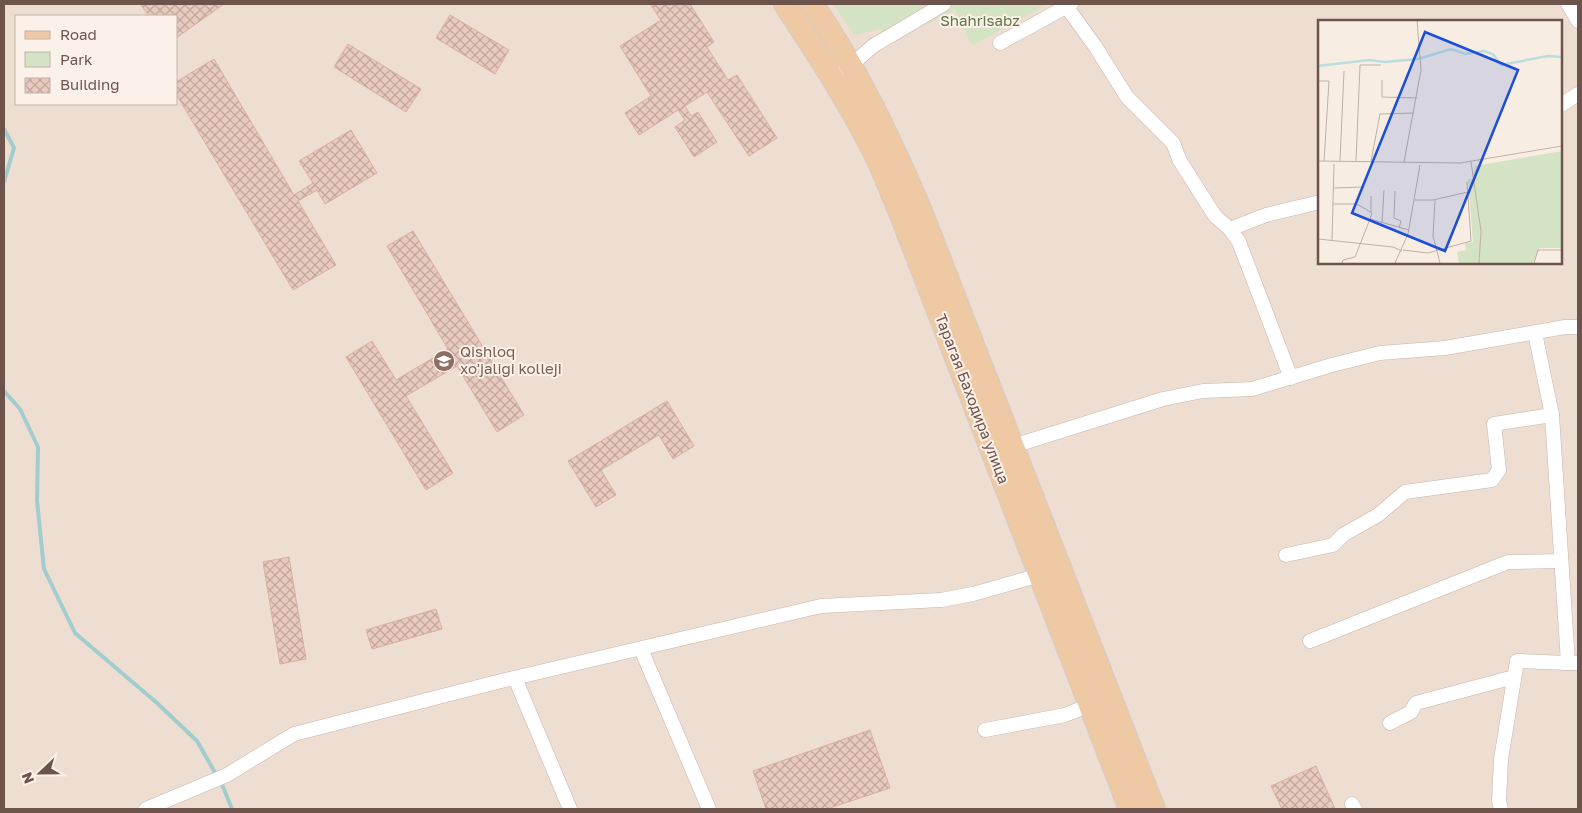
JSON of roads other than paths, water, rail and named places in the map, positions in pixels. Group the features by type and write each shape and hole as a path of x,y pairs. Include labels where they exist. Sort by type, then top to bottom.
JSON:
{"main road":[{"name":"Тарагая Баходира улица","path":"785,4 832,76 875,154 901,215 1130,809"},
{"name":"Тарагая Баходира улица","path":"812,4 851,65 889,137 922,211 1154,809"}],"street":[{"path":"832,76 851,65 873,46 944,4"},
{"path":"1568,4 1578,21"},
{"path":"1000,43 1068,5 1127,97 1173,143 1180,161 1215,216 1230,229 1239,242 1291,378"},
{"path":"1562,104 1578,94"},
{"path":"1230,229 1266,214 1318,202"},
{"path":"1013,446 1163,399 1203,391 1252,389 1380,353 1445,348 1578,327"},
{"path":"1501,809 1499,801 1501,759 1517,661 1573,663 1561,561 1552,415 1535,333"},
{"path":"1286,555 1334,545 1343,535 1378,514 1405,492 1492,480 1499,470 1494,424 1552,415"},
{"path":"1310,641 1508,562 1561,561"},
{"path":"146,809 227,775 294,734 515,678 821,606 941,600 973,594 1040,574"},
{"path":"641,649 709,809"},
{"path":"1390,723 1411,712 1416,703 1514,677"},
{"path":"515,678 570,809"},
{"path":"986,730 1065,715 1090,705"}],"waterway":[{"path":"4,129 14,148 4,182"},
{"path":"4,391 20,409 38,447 37,501 44,569 75,633 157,703 197,741 217,776"},
{"path":"221,782 232,809"}],"place":[{"name":"Qishloq xo'jaligi kolleji","path":"444,361"}],"park label":[{"name":"Shahrisabz","path":"980,21"}]}
